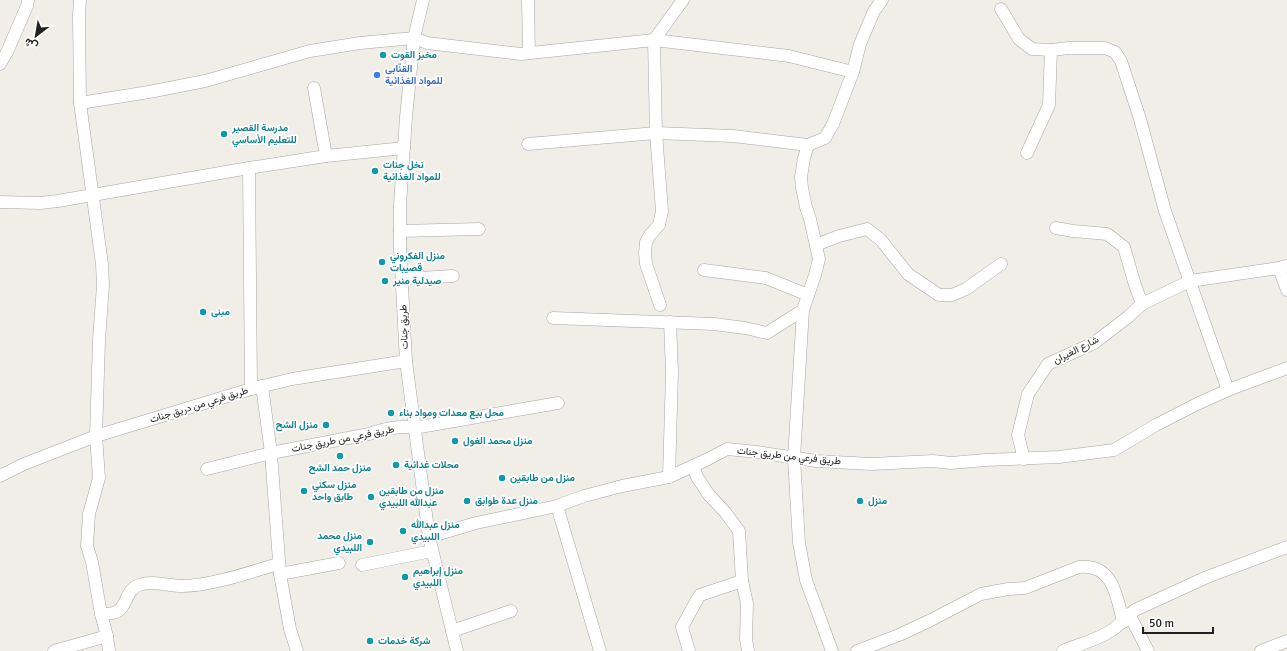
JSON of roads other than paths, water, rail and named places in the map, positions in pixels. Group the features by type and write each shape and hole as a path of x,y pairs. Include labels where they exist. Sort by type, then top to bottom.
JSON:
{"street":[{"path":"0,64 19,25 28,0"},
{"path":"80,0 80,103 102,264 103,285 99,340 96,436 99,478 89,514 88,546 109,651"},
{"name":"طريق جنات","path":"423,0 414,38 400,205 406,360 429,537 457,651"},
{"path":"528,0 529,53"},
{"path":"660,305 646,264 645,253 646,242 659,225 661,218 656,133 654,40 683,0"},
{"path":"528,144 656,133 733,136 808,145 825,138 833,124 853,72 860,44 874,11 882,0"},
{"path":"1001,9 1019,39 1032,49 1051,50 1069,48 1105,48 1115,52 1121,62 1140,119 1166,211 1228,390"},
{"path":"80,103 205,81 310,51 360,43 414,38 427,44 521,54 654,40 789,56 853,72"},
{"path":"1027,153 1049,105 1051,50"},
{"path":"314,88 326,156"},
{"path":"808,145 801,177 806,207 819,258 803,310 794,458 799,543 806,580 832,651"},
{"path":"0,202 40,203 92,196 326,156 404,148"},
{"path":"249,168 256,388 271,453 279,569 290,629 297,651"},
{"path":"1056,228 1107,234 1124,247 1142,304"},
{"path":"400,231 479,229"},
{"path":"816,245 839,236 867,229 881,240 908,274 940,295 952,295 966,290 1000,264"},
{"path":"1283,267 1287,290"},
{"name":"شارع الغيران","path":"1024,459 1018,435 1028,394 1048,364 1094,343 1128,317 1142,304 1190,281 1283,267"},
{"path":"704,270 766,278 808,295"},
{"path":"403,279 452,276"},
{"path":"553,318 714,324 745,328 767,334 803,310"},
{"path":"669,477 672,372 670,322"},
{"name":"طريق فرعي من دريق جنات","path":"0,476 24,464 96,436 256,388 292,379 406,360"},
{"name":"طريق فرعي من طريق جنات","path":"429,537 476,523 557,506 584,496 622,486 669,477 727,449 816,461 871,464 933,461 952,463 1059,457 1114,450 1156,425 1228,390 1287,368"},
{"name":"طريق فرعي من طريق جنات","path":"207,469 271,453 369,434 383,429 406,426 414,428 558,403"},
{"path":"693,466 697,477 709,495 725,512 739,531 742,581 747,603 746,639 748,651"},
{"path":"557,506 600,651"},
{"path":"1063,651 1102,636 1135,610 1207,577 1287,546"},
{"path":"362,565 432,551"},
{"path":"101,614 117,612 122,608 132,588 149,582 182,586 199,584 249,572 339,563"},
{"path":"857,651 929,621 981,594 1008,589 1025,588 1079,567 1091,567 1099,571 1110,580 1126,618 1148,651"},
{"path":"689,651 682,627 700,595 742,581"},
{"path":"452,631 511,611"},
{"path":"54,651 107,636"},
{"path":"1261,651 1287,641"}],"place":[{"name":"مخبز القوت","path":"383,55"},
{"name":"القنّابي للمواد الغذائية","path":"377,75"},
{"name":"مدرسة القصير للتعليم الأساسي","path":"224,134"},
{"name":"نخل جنات للمواد الغذائية","path":"375,171"},
{"name":"منزل الفكروني قصيبات","path":"382,262"},
{"name":"صيدلية منير","path":"385,281"},
{"name":"مبنى","path":"203,312"},
{"name":"محل بيع معدات ومواد بناء","path":"391,413"},
{"name":"منزل الشح","path":"326,425"},
{"name":"منزل محمد الغول","path":"455,441"},
{"name":"منزل حمد الشح","path":"340,456"},
{"name":"محلات غدائية","path":"396,465"},
{"name":"منزل من طابقين","path":"502,478"},
{"name":"منزل سكني طابق واحد","path":"304,491"},
{"name":"منزل من طابقين عبدالله اللبيدي","path":"371,497"},
{"name":"منزل عدة طوابق","path":"467,501"},
{"name":"منزل","path":"860,501"},
{"name":"منزل عبدالله اللبيدي","path":"403,531"},
{"name":"منزل محمد اللبيدي","path":"370,542"},
{"name":"منزل إبراهيم اللبيدي","path":"405,577"},
{"name":"شركة خدمات","path":"370,641"}]}
